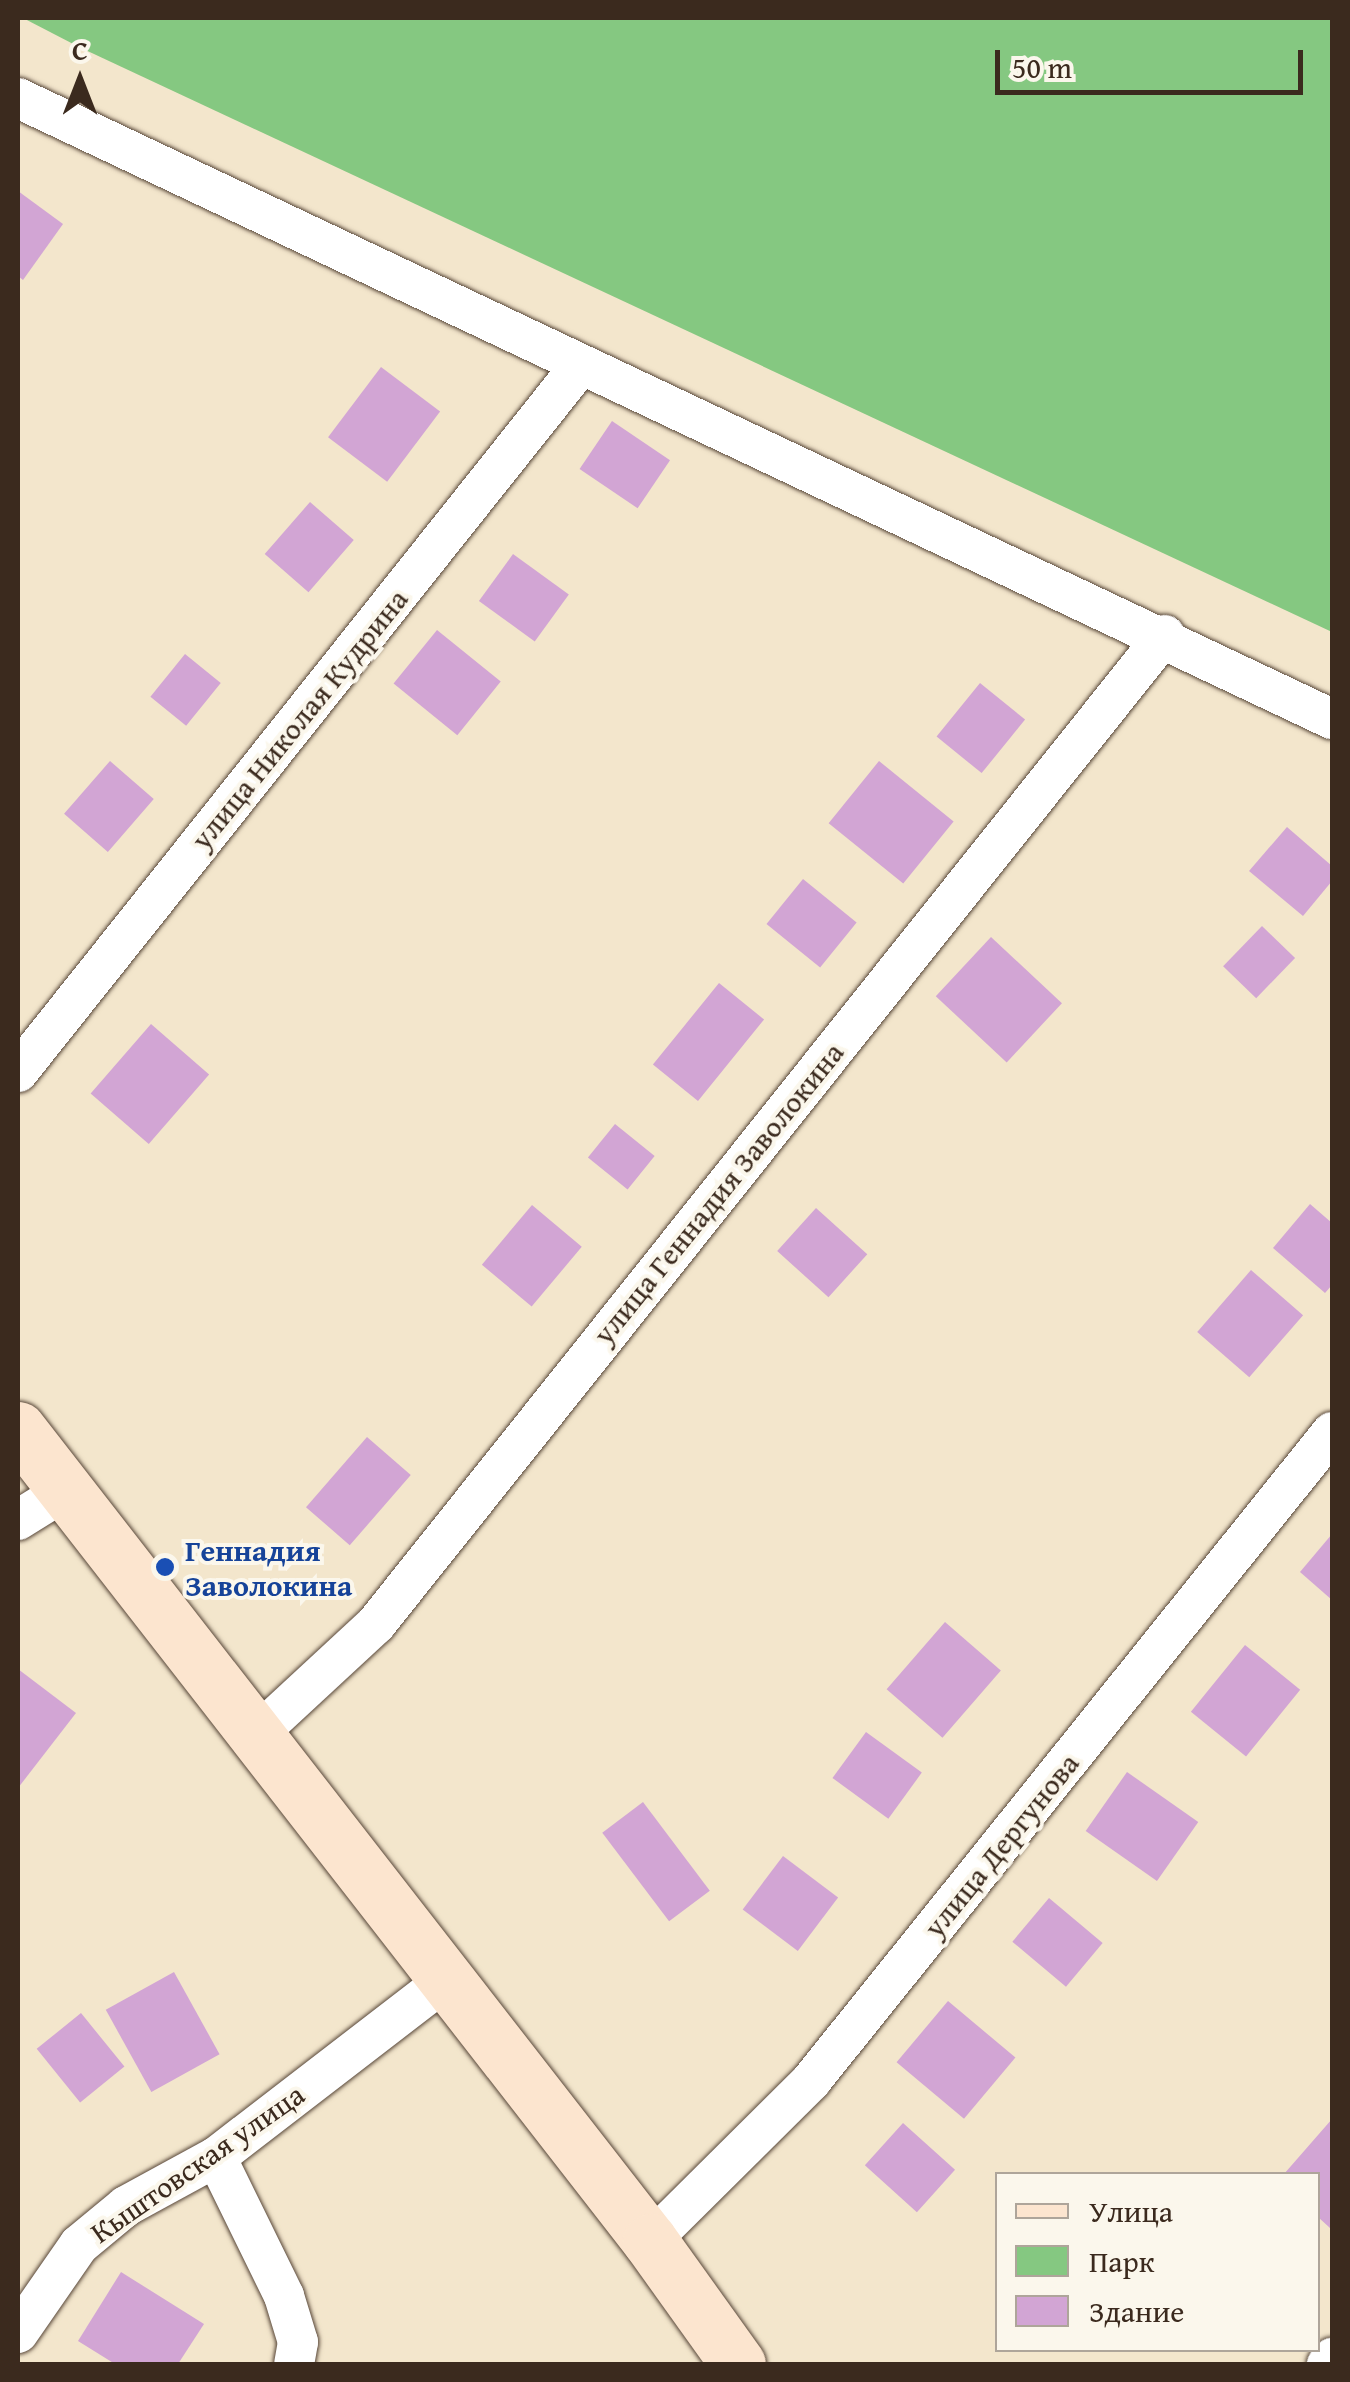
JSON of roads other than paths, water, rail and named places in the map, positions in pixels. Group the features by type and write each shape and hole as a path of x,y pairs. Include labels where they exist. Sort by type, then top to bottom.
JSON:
{"main road":[{"path":"18,1429 40,1506 254,1736 650,2241 738,2364"}],"street":[{"path":"18,98 580,366 1166,635 1332,719"},
{"name":"улица Николая Кудрина","path":"18,1072 580,366"},
{"name":"улица Геннадия Заволокина","path":"254,1736 376,1624 1166,635"},
{"name":"улица Дергунова","path":"650,2241 811,2081 1332,1432"},
{"name":"Кыштовская улица","path":"18,2332 79,2245 126,2206 216,2157 447,1979"},
{"path":"216,2157 284,2296 298,2342 294,2364"},
{"path":"1327,2364 1332,2358"}],"place":[{"name":"Геннадия Заволокина","path":"165,1567"}]}
